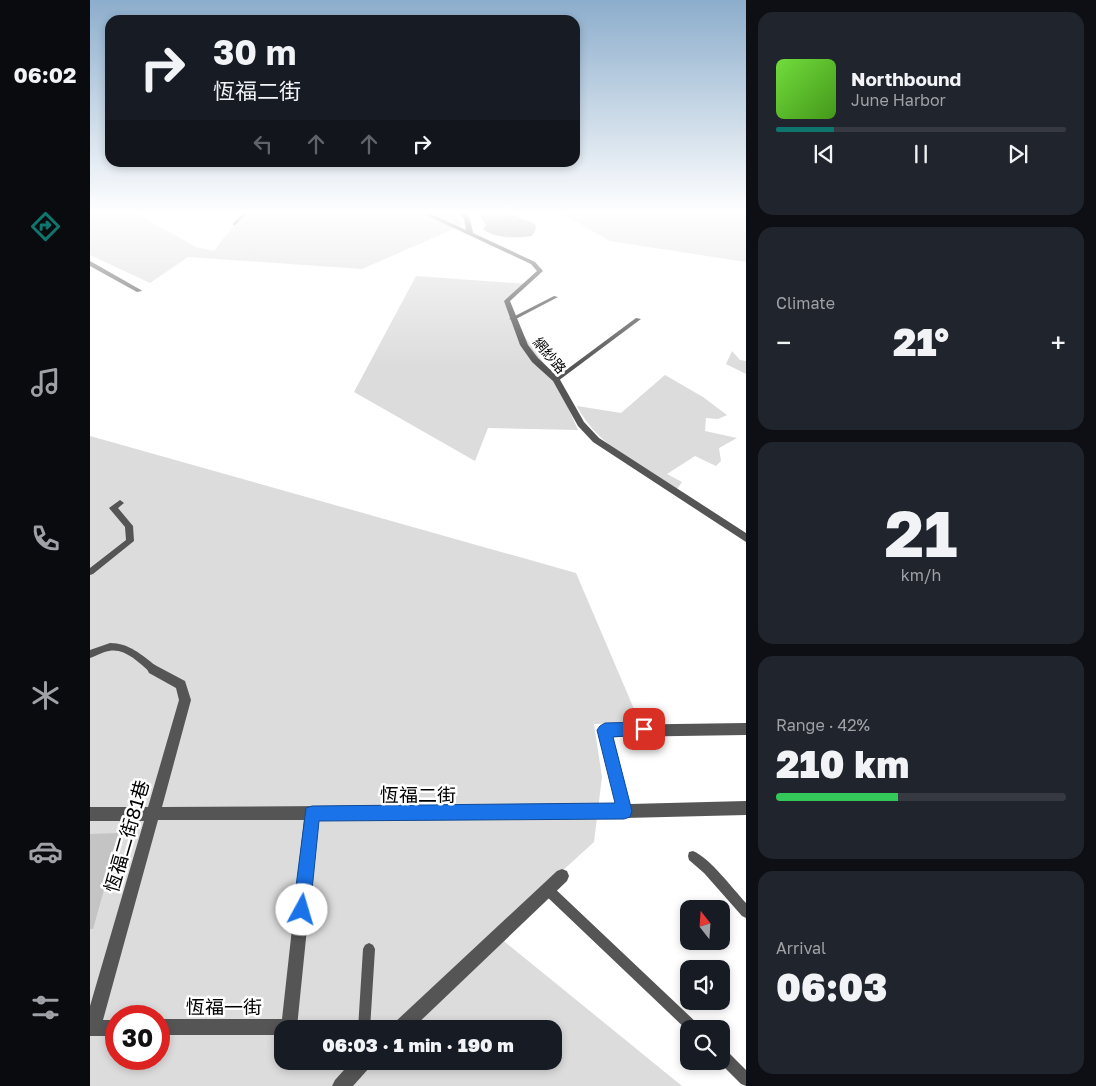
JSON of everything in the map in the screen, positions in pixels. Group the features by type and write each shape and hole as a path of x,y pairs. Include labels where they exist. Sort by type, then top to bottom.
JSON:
{"street":[{"path":"93,265 139,291"},
{"name":"網紗路","path":"534,265 540,272 507,301 512,319 529,352 556,380 581,424 596,440 746,538"},
{"name":"恆福二街81巷","path":"91,1028 185,700 181,686 153,669"},
{"path":"624,811 605,730 746,729"},
{"name":"恆福二街","path":"90,814 312,814 746,808"},
{"name":"恆福一街","path":"170,1027 289,1027 312,814"},
{"path":"410,1020 562,876"},
{"path":"91,1028 105,1028"},
{"path":"341,1086 355,1070"}],"lane":[{"path":"512,319 556,297"},
{"path":"556,380 638,320"},
{"path":"90,572 130,541 129,526 113,508 120,502"},
{"path":"90,654 109,646 124,646 153,669"},
{"path":"693,856 708,869 746,912"},
{"path":"547,890 685,1020"},
{"path":"365,1020 370,949"},
{"path":"730,1064 746,1079"}],"shaded area":[{"path":"111,265 177,265 150,283"},
{"path":"299,265 372,265 362,269"},
{"path":"416,276 528,284 507,301 512,319 556,380 578,430 488,428 475,461 354,392"},
{"path":"732,351 740,360 746,361 746,374 726,364"},
{"path":"665,375 703,397 727,415 718,419 706,418 705,431 737,438 719,448 721,461 716,466 695,456 667,474 682,482 677,489 608,444 596,433 577,406 621,413"},
{"path":"90,436 576,573 640,723 594,724 602,777 594,842 494,933 682,1086 90,1086"}],"building":[{"path":"120,833 93,929 90,929 90,834"}],"route":[{"path":"302,910 312,814 624,811 605,730 644,729"}]}
